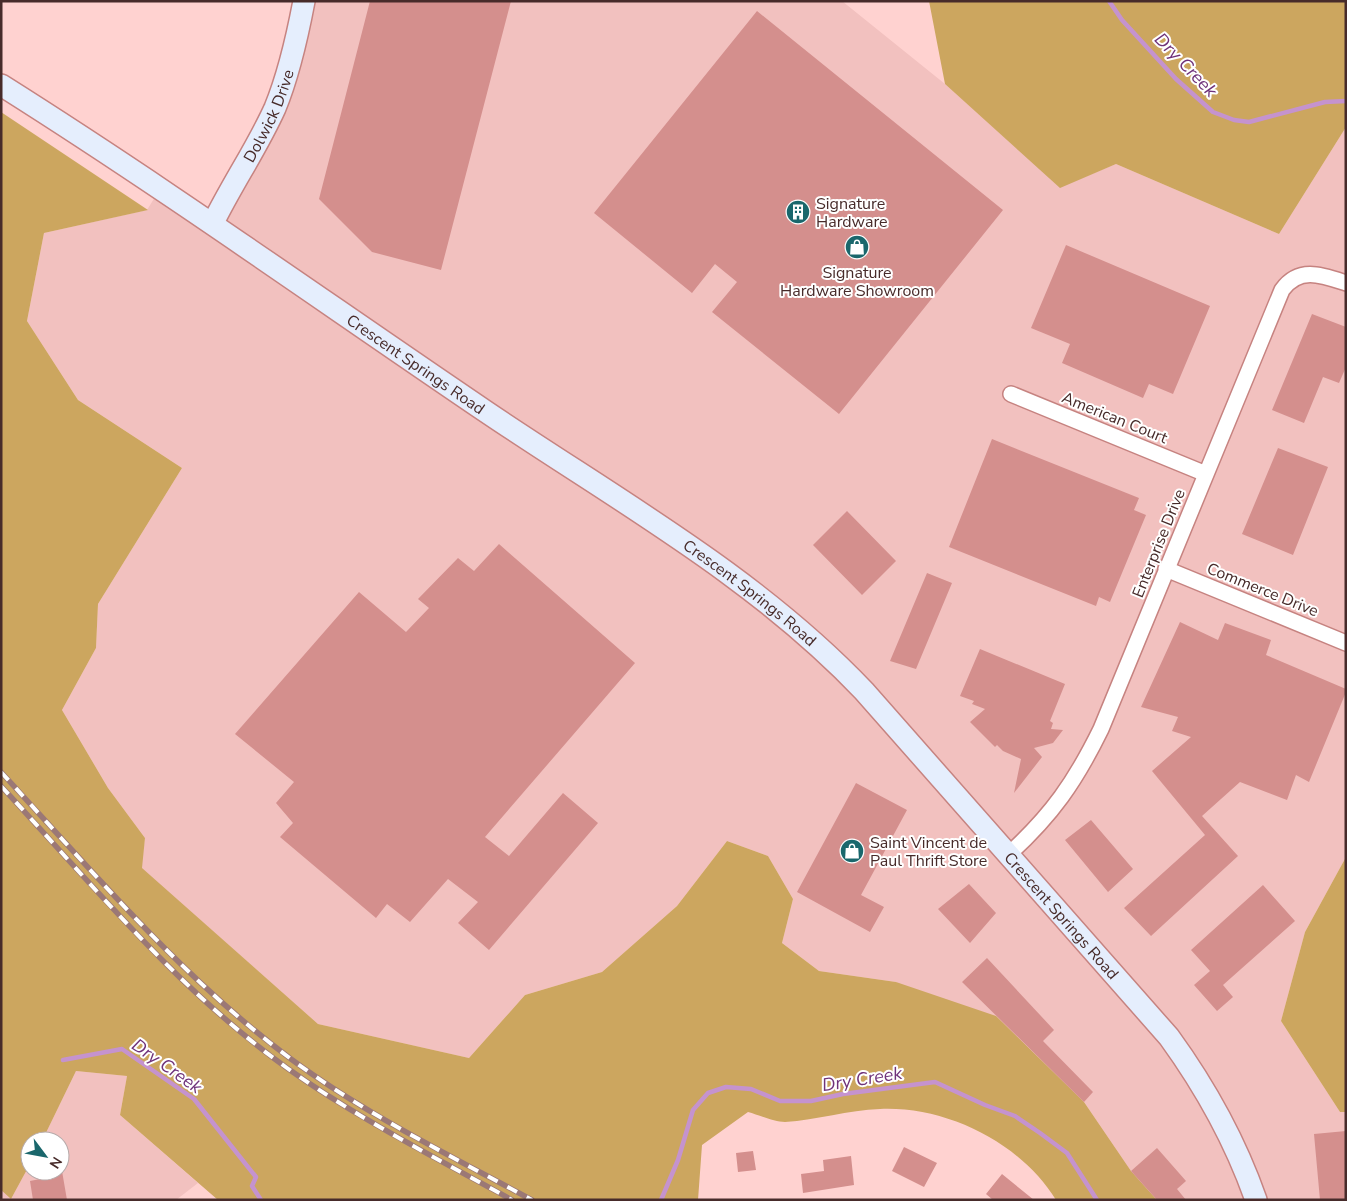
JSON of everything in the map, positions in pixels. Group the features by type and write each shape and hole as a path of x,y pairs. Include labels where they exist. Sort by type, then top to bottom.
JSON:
{"main road":[{"name":"Dolwick Drive","path":"213,223 249,160 275,108 290,67 304,1"},
{"name":"Crescent Springs Road","path":"1,85 213,223 484,410 744,584 810,638 846,672 1152,1017 1193,1070 1223,1120 1244,1164 1256,1200"}],"street":[{"name":"Enterprise Drive","path":"1008,856 1050,814 1066,793 1083,765 1104,723 1166,569 1287,284 1301,274 1313,273 1346,283"},
{"name":"American Court","path":"1011,394 1206,474"},
{"name":"Commerce Drive","path":"1166,569 1346,642"}],"shaded area":[{"path":"304,1 842,1 945,84 1060,187 1116,164 1279,234 1346,127 1346,857 1305,932 1281,1021 1340,1112 1346,1112 1346,1200 1157,1200 1131,1171 1084,1102 896,982 819,971 782,943 793,899 768,856 727,841 677,906 602,972 525,995 469,1058 318,1024 141,868 145,838 108,788 62,710 96,648 98,604 182,468 78,400 27,321 44,233 147,210 160,189 213,223 249,160"},
{"path":"929,1 1346,1 1346,127 1279,234 1116,164 1060,188 945,84"},
{"path":"1,112 148,210 44,233 27,321 78,400 182,468 98,604 96,648 62,710 108,788 145,838 142,868 318,1024 469,1058 525,995 602,972 677,906 727,841 768,856 793,899 782,943 819,971 896,982 996,1016 1084,1102 1131,1171 1157,1200 1056,1200 1023,1161 1003,1145 980,1132 956,1121 931,1114 880,1109 785,1122 771,1120 748,1112 702,1145 698,1200 218,1200 120,1115 127,1076 76,1071 47,1131 20,1131 21,1181 11,1199 1,1190"},
{"path":"1346,857 1346,1112 1340,1112 1281,1021 1305,932"},
{"path":"76,1071 127,1076 120,1115 198,1183 176,1200 1,1200 1,1190 11,1199 21,1181 70,1181 70,1131 47,1131"}],"building":[{"path":"370,1 511,1 441,270 372,252 319,199"},
{"name":"Signature Hardware","path":"757,11 1003,210 839,414 712,312 737,282 715,264 692,293 594,213"},
{"path":"1066,245 1210,306 1173,394 1149,384 1143,398 1062,363 1070,344 1031,328"},
{"path":"1312,314 1346,327 1346,367 1339,383 1323,377 1304,423 1272,410"},
{"path":"992,439 1139,498 1134,510 1146,515 1110,602 1099,597 1096,606 949,547"},
{"path":"1278,448 1328,467 1293,555 1242,534"},
{"path":"847,511 896,561 862,595 813,545"},
{"path":"499,544 635,663 485,837 509,856 563,793 598,823 489,950 458,923 478,902 448,879 410,922 387,904 376,918 280,837 293,823 276,803 294,782 235,734 359,592 406,632 429,608 418,599 458,558 474,571"},
{"path":"927,573 952,583 916,669 890,661"},
{"path":"1180,622 1218,640 1225,623 1271,640 1266,655 1346,689 1346,692 1309,782 1296,775 1287,800 1240,782 1202,816 1238,856 1151,936 1124,908 1205,835 1152,771 1191,737 1172,731 1178,717 1141,707"},
{"path":"980,649 1065,684 1050,721 1053,723 1051,729 1063,730 1053,743 1034,748 1042,757 1014,793 1021,759 1003,751 997,745 995,747 970,722 985,709 972,704 974,701 960,696"},
{"name":"Saint Vincent de Paul Thrift Store","path":"856,783 907,810 861,895 884,907 870,932 797,892"},
{"path":"1091,820 1133,869 1108,892 1065,840"},
{"path":"969,884 996,913 970,943 938,909"},
{"path":"1263,885 1295,921 1223,985 1233,997 1217,1011 1194,985 1210,971 1191,950"},
{"path":"987,958 1054,1030 1043,1041 1093,1092 1084,1102 962,982"},
{"path":"1346,1131 1346,1200 1320,1200 1314,1134"},
{"path":"904,1147 937,1163 924,1187 892,1171"},
{"path":"1157,1148 1186,1181 1177,1189 1186,1200 1157,1200 1131,1171"},
{"path":"753,1151 756,1170 738,1172 736,1153"},
{"path":"851,1156 854,1185 803,1193 801,1174 824,1171 823,1160"},
{"path":"1002,1174 1034,1200 993,1200 986,1194"},
{"path":"30,1181 64,1181 67,1200 33,1200"}],"waterway":[{"name":"Dry Creek","path":"1109,1 1122,20 1176,79 1213,112 1234,120 1249,122 1325,102 1346,101"},
{"name":"Dry Creek","path":"63,1060 122,1049 194,1099 256,1177 252,1186 261,1200"},
{"name":"Dry Creek","path":"661,1200 678,1160 693,1110 708,1093 726,1087 751,1089 780,1101 811,1101 843,1094 935,1082 985,1105 1015,1116 1040,1133 1067,1153 1097,1200"}],"railway":[{"path":"1,772 140,923 251,1028 291,1059 348,1098 409,1134 532,1200"},
{"path":"1,786 102,897 172,970 247,1037 287,1068 341,1104 512,1200"}],"place":[{"name":"Signature Hardware","path":"798,212"},
{"name":"Signature Hardware Showroom","path":"857,247"},
{"name":"Saint Vincent de Paul Thrift Store","path":"852,851"}]}
